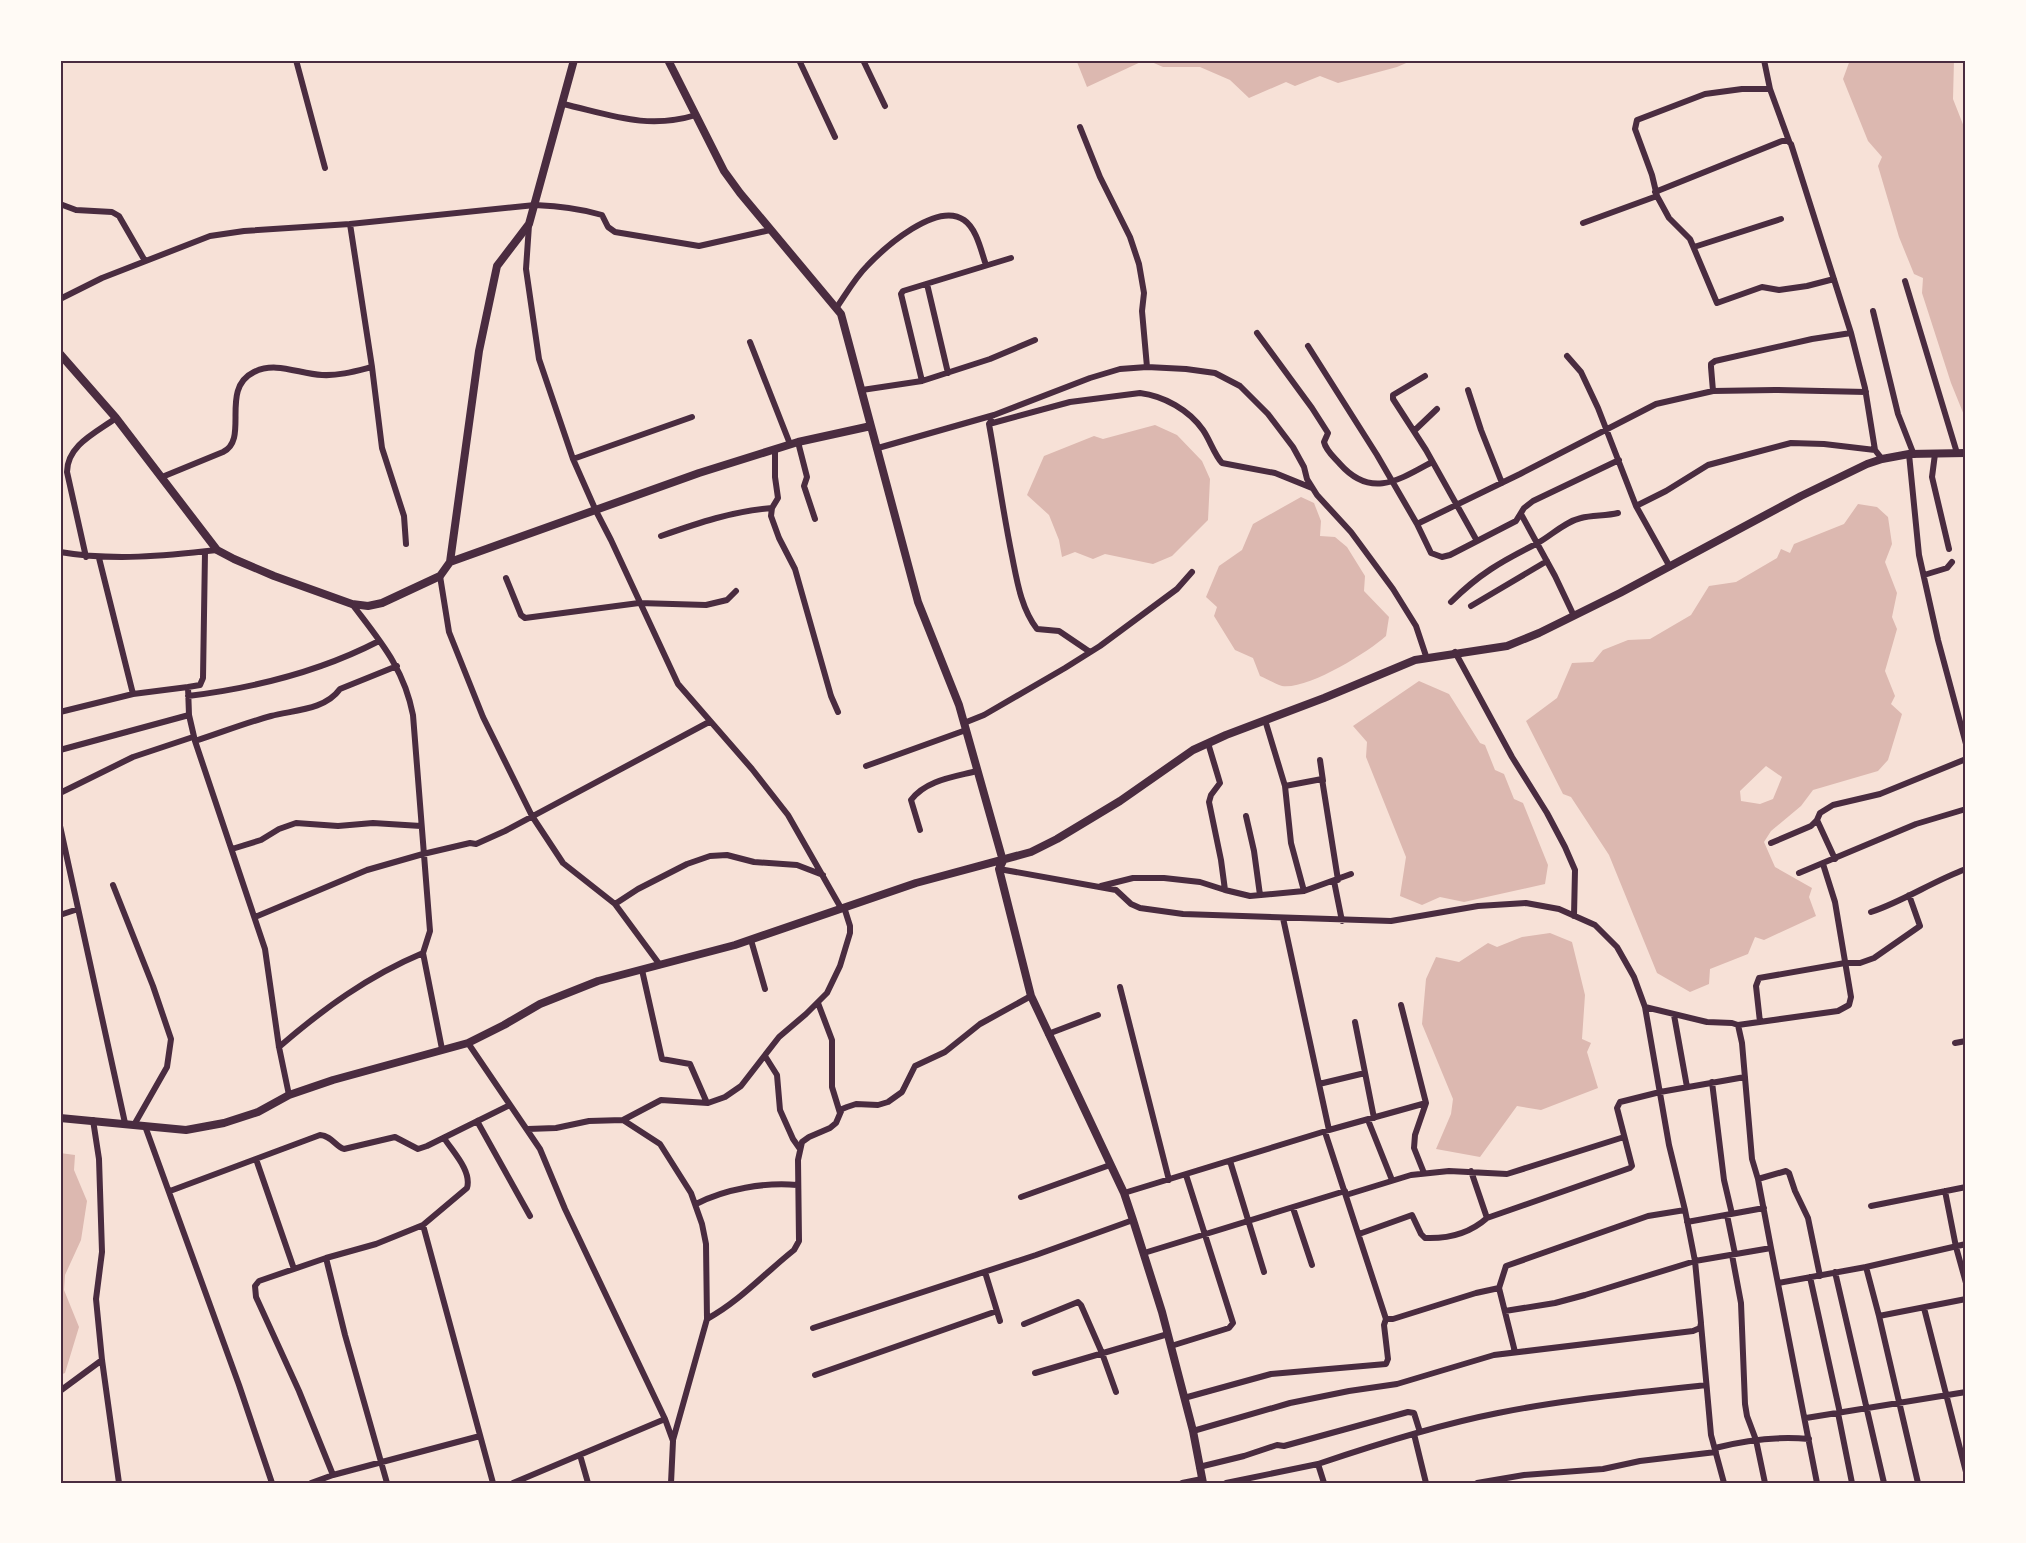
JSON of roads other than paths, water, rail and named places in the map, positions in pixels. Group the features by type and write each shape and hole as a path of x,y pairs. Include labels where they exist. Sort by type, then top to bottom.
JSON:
{"street":[{"path":"296,60 325,168"},
{"path":"528,1129 556,1128 589,1121 623,1120 661,1100 707,1103 725,1097 741,1086 778,1037 818,1003 834,981 847,946 850,926 842,907 788,815 752,769 678,684 573,459 539,359 526,269 529,224 574,60"},
{"path":"668,60 724,171 770,230 837,307 841,315 879,448 918,602 965,727 1001,865 1031,996 1124,1194 1168,1334 1193,1431 1202,1481 1182,1483"},
{"path":"799,60 834,137"},
{"path":"863,60 885,106"},
{"path":"1764,60 1770,89 1793,148 1851,333 1866,392 1875,450 1882,459"},
{"path":"1770,89 1742,89 1705,94 1637,120 1635,129 1652,175 1656,194 1669,218 1687,234 1718,304 1762,287 1779,290 1834,279"},
{"path":"563,104 642,123 677,121 696,115"},
{"path":"1080,127 1100,177 1130,237 1139,264 1144,293 1142,311 1147,367"},
{"path":"1583,223 1782,141 1789,141"},
{"path":"60,204 76,210 112,212 119,216 145,261"},
{"path":"60,299 102,278 210,236 244,231 350,224 535,205 564,206 584,210 602,215 608,227 615,232 699,246 770,230"},
{"path":"837,307 866,267 917,226 936,217 949,214 963,220 972,229 986,265"},
{"path":"1694,247 1782,219"},
{"path":"350,224 382,448 404,516 406,543"},
{"path":"60,354 117,418 217,550 274,576 351,604 368,606 382,603 440,576 450,562 479,351 497,266 529,224"},
{"path":"922,381 901,294 903,291 1011,258"},
{"path":"60,1118 186,1130 224,1123 258,1112 289,1095 333,1080 468,1043 540,1004 568,992 751,940 842,907 946,874 1001,865 1057,839 1120,801 1193,750 1226,735 1415,660 1455,652 1507,646 1574,616 1801,496 1882,459 1911,455 1962,453 1905,281"},
{"path":"927,284 948,373"},
{"path":"1873,311 1898,414 1911,455 1919,555 1938,640 1966,744"},
{"path":"1257,333 1328,433 1323,442 1325,447 1343,468 1364,482 1393,483 1432,462"},
{"path":"1713,391 1711,367 1715,361 1812,339 1851,333"},
{"path":"862,390 922,381 990,359 1035,340"},
{"path":"750,342 807,477 804,486 815,519"},
{"path":"1308,346 1377,455 1431,553 1436,556 1450,555 1516,522 1524,508 1533,501 1619,460"},
{"path":"1567,356 1581,372 1598,408 1636,506 1670,567"},
{"path":"879,448 994,415 1090,378 1120,369 1147,367 1215,373 1240,386 1268,414 1293,447 1313,488 1351,532 1393,589 1416,626 1427,658"},
{"path":"162,477 231,447 234,439 238,388 243,378 253,372 263,368 275,368 332,376 372,368"},
{"path":"1425,376 1393,395 1393,399 1477,541"},
{"path":"1468,390 1502,483"},
{"path":"1417,524 1656,404 1713,391 1866,392"},
{"path":"989,424 1070,402 1140,393 1149,394 1172,404 1191,417 1203,430 1222,463 1275,473 1313,488"},
{"path":"1414,431 1437,409"},
{"path":"994,415 989,424 1005,523 1018,590 1024,606 1037,629 1059,631 1090,652"},
{"path":"573,459 692,417"},
{"path":"86,556 67,472 67,463 70,454 77,447 117,418"},
{"path":"450,562 699,473 794,443 871,426"},
{"path":"1636,506 1666,491 1708,465 1791,443 1875,450"},
{"path":"776,449 775,477 778,498 772,508 771,516 795,569 831,696 838,712"},
{"path":"1935,454 1932,477 1949,549"},
{"path":"661,536 716,517 741,511 772,508"},
{"path":"1451,602 1472,582 1494,566 1575,520 1618,513"},
{"path":"1521,514 1574,616"},
{"path":"60,552 99,558 217,550"},
{"path":"60,712 133,694 200,685 203,678 206,634 205,552"},
{"path":"99,558 133,694"},
{"path":"1471,606 1547,561"},
{"path":"1924,575 1947,568 1952,562"},
{"path":"866,766 965,727 1090,652 1177,589 1192,572"},
{"path":"440,576 449,632 483,717 532,816 564,863 615,904 660,965"},
{"path":"507,578 521,615 525,618 639,603 706,605 727,600 736,591"},
{"path":"351,604 397,666 409,693 413,715 430,931 423,953 442,1049"},
{"path":"189,696 219,692 320,668 379,641"},
{"path":"1455,652 1512,757 1565,847 1575,870 1574,916"},
{"path":"60,793 133,757 325,702 335,697 340,689 397,666"},
{"path":"188,687 189,715 194,739 265,949 279,1047 289,1095"},
{"path":"60,750 189,715"},
{"path":"1264,720 1285,786 1291,843 1304,891"},
{"path":"255,917 367,870 423,854 476,844 709,722"},
{"path":"1208,743 1220,783 1210,795 1209,802 1225,890"},
{"path":"1771,843 1811,826 1820,813 1833,805 1880,794 1966,759"},
{"path":"1320,760 1342,921"},
{"path":"921,830 911,800 917,792 926,786 977,771"},
{"path":"1285,786 1320,778 1323,781"},
{"path":"1800,873 1916,824 1966,809"},
{"path":"1245,816 1254,851 1260,895"},
{"path":"1816,820 1835,859"},
{"path":"232,849 261,840 296,823 338,826 373,823 421,826"},
{"path":"60,826 125,1123"},
{"path":"615,904 638,889 687,864 710,856 727,855 754,862 797,866 822,875"},
{"path":"1645,1007 1674,1016 1738,1025 1843,1010 1851,998 1835,902 1823,864"},
{"path":"1001,865 1116,890 1131,904 1140,908 1183,914 1391,921 1478,906 1526,903 1559,909 1595,925 1617,947 1634,977 1645,1007 1669,1145 1695,1262 1711,1435 1724,1483"},
{"path":"1871,912 1966,869"},
{"path":"1098,887 1133,878 1164,878 1200,882 1250,896 1304,891 1351,874"},
{"path":"113,885 153,986 171,1039 167,1067 134,1125"},
{"path":"1760,1022 1756,986 1759,978 1845,963 1860,963 1874,958 1919,928 1920,925 1909,896"},
{"path":"60,915 78,909"},
{"path":"1184,1398 1271,1374 1386,1364 1388,1359 1384,1325 1386,1319 1327,1131 1283,918"},
{"path":"751,940 765,989"},
{"path":"279,1047 320,1012 360,984 392,966 423,953"},
{"path":"642,970 662,1059 690,1064 707,1103"},
{"path":"1120,987 1169,1180"},
{"path":"707,1319 726,1309 794,1250 799,1241 797,1185 798,1160 802,1142 830,1128 843,1109 847,1107 856,1104 878,1105 888,1102 902,1092 915,1066 945,1052 980,1024 1031,996"},
{"path":"818,1003 832,1040 832,1087 841,1114"},
{"path":"1401,1005 1426,1103 1415,1135 1414,1148 1424,1173"},
{"path":"1048,1034 1098,1015"},
{"path":"1674,1016 1687,1087"},
{"path":"1355,1022 1371,1119 1392,1180"},
{"path":"1738,1025 1741,1033 1752,1159 1806,1418 1817,1483"},
{"path":"1955,1043 1966,1041"},
{"path":"468,1043 540,1149 565,1209 665,1419 673,1441"},
{"path":"765,1056 777,1075 780,1110 800,1149"},
{"path":"1319,1084 1365,1073"},
{"path":"1359,1234 1412,1215 1422,1237 1451,1237 1476,1228 1487,1218 1630,1168 1632,1166 1617,1104 1660,1092 1745,1077"},
{"path":"1712,1082 1741,1303 1745,1404 1756,1440 1765,1483"},
{"path":"1124,1194 1426,1103"},
{"path":"170,1191 321,1135 330,1137 339,1147 345,1149 395,1137 418,1149 510,1105"},
{"path":"93,1120 100,1170 102,1252 96,1299 119,1483"},
{"path":"623,1120 660,1144 691,1193 706,1244 707,1319 673,1441 671,1483"},
{"path":"477,1121 530,1216"},
{"path":"145,1126 272,1483"},
{"path":"1144,1253 1392,1180 1424,1173 1507,1174 1624,1137"},
{"path":"333,1475 299,1391 256,1297 255,1286 259,1281 376,1244 423,1225 467,1188 469,1181 444,1138"},
{"path":"256,1159 294,1269"},
{"path":"1230,1161 1264,1272"},
{"path":"1021,1197 1110,1165"},
{"path":"1758,1179 1786,1171 1789,1173 1808,1218 1820,1275"},
{"path":"1471,1172 1487,1218"},
{"path":"1171,1346 1230,1328 1233,1323 1185,1175"},
{"path":"696,1204 708,1198 749,1188 784,1184 797,1185"},
{"path":"1871,1206 1966,1187"},
{"path":"1946,1191 1956,1247 1966,1283"},
{"path":"1293,1208 1312,1265"},
{"path":"1687,1222 1764,1209"},
{"path":"1515,1352 1499,1288 1506,1266 1648,1216 1685,1210"},
{"path":"813,1328 985,1272 1133,1220"},
{"path":"423,1225 493,1483"},
{"path":"1778,1283 1866,1267 1966,1244"},
{"path":"1505,1311 1565,1300 1695,1262 1771,1248"},
{"path":"326,1258 345,1335 387,1483"},
{"path":"1866,1267 1918,1483"},
{"path":"985,1272 1000,1321"},
{"path":"1835,1272 1884,1483"},
{"path":"1810,1277 1852,1483"},
{"path":"1386,1319 1393,1319 1499,1288"},
{"path":"1879,1316 1966,1299"},
{"path":"1024,1324 1078,1302 1082,1305 1116,1392"},
{"path":"1924,1308 1966,1472"},
{"path":"816,1375 997,1311"},
{"path":"1193,1431 1290,1403 1397,1384 1494,1355 1693,1331 1700,1328 1701,1323"},
{"path":"1035,1373 1168,1334"},
{"path":"60,1391 102,1360"},
{"path":"1226,1483 1318,1464 1417,1433 1497,1413 1561,1401 1706,1385"},
{"path":"1806,1418 1966,1392"},
{"path":"1199,1467 1408,1412 1414,1413 1426,1483"},
{"path":"513,1483 665,1419"},
{"path":"311,1483 333,1475 480,1436"},
{"path":"1477,1483 1524,1475 1603,1469 1716,1450 1744,1441 1792,1437 1809,1439"},
{"path":"580,1455 588,1483"},
{"path":"1318,1464 1324,1483"}]}
